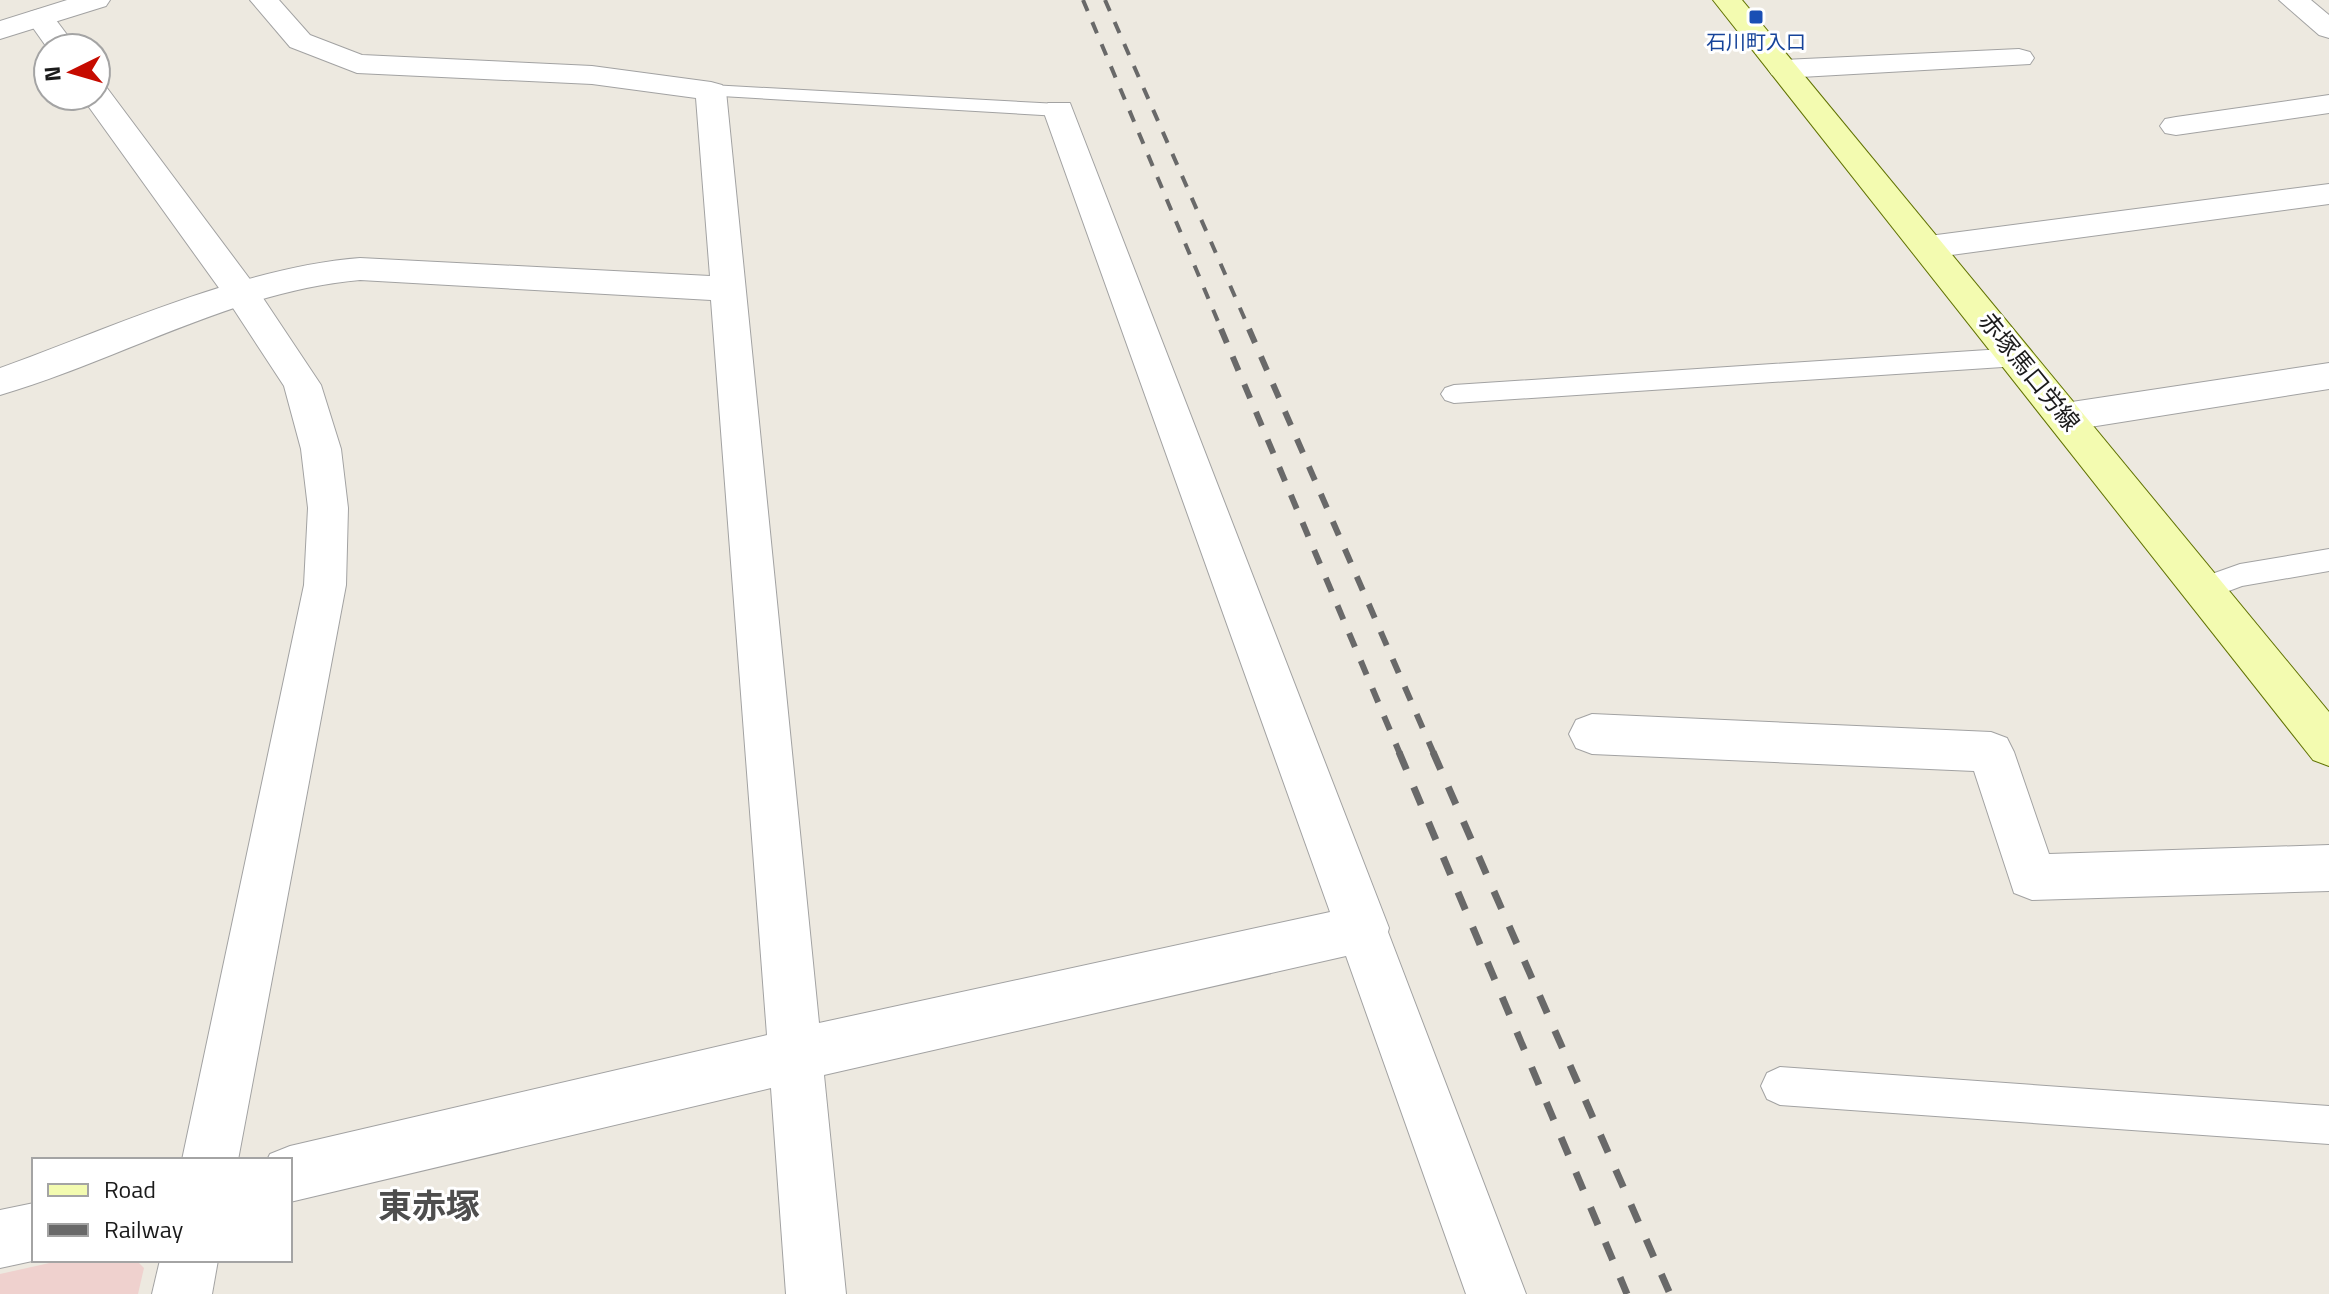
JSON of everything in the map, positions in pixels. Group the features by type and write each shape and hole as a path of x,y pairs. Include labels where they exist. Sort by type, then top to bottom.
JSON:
{"main road":[{"name":"赤塚馬口労線","path":"1727,0 2329,746"}],"street":[{"path":"0,30 96,0"},
{"path":"264,0 300,41 357,64 592,75 711,91 816,1294"},
{"path":"2293,0 2329,29"},
{"path":"40,18 50,32"},
{"path":"1783,69 2019,58"},
{"path":"2176,126 2329,104"},
{"path":"1059,110 1364,928 1496,1294"},
{"path":"108,112 242,294 302,385 321,449 328,508 325,585 210,1158"},
{"path":"1929,247 2329,194"},
{"path":"0,382 242,294 299,277 360,269 726,289"},
{"path":"2065,417 2329,376"},
{"path":"1592,734 1991,752 2032,877 2329,868"},
{"path":"292,1174 796,1055 1364,928"},
{"path":"0,1239 32,1232"},
{"path":"182,1294 189,1262"}],"lane":[{"path":"711,91 1059,110"},
{"path":"1454,394 2018,357"},
{"path":"2202,589 2240,575 2329,560"},
{"path":"1780,1086 2329,1125"}],"shaded area":[{"path":"54,1262 138,1262 144,1268 138,1294 0,1294 0,1274"}],"railway":[{"path":"1083,0 1222,331"},
{"path":"1105,0 1250,331"},
{"path":"1221,329 1400,754"},
{"path":"1249,329 1434,754"},
{"path":"1399,752 1627,1294"},
{"path":"1433,752 1670,1294"}],"place":[{"name":"石川町入口","path":"1756,17"}],"district":[{"name":"東赤塚","path":"429,1206"}]}
